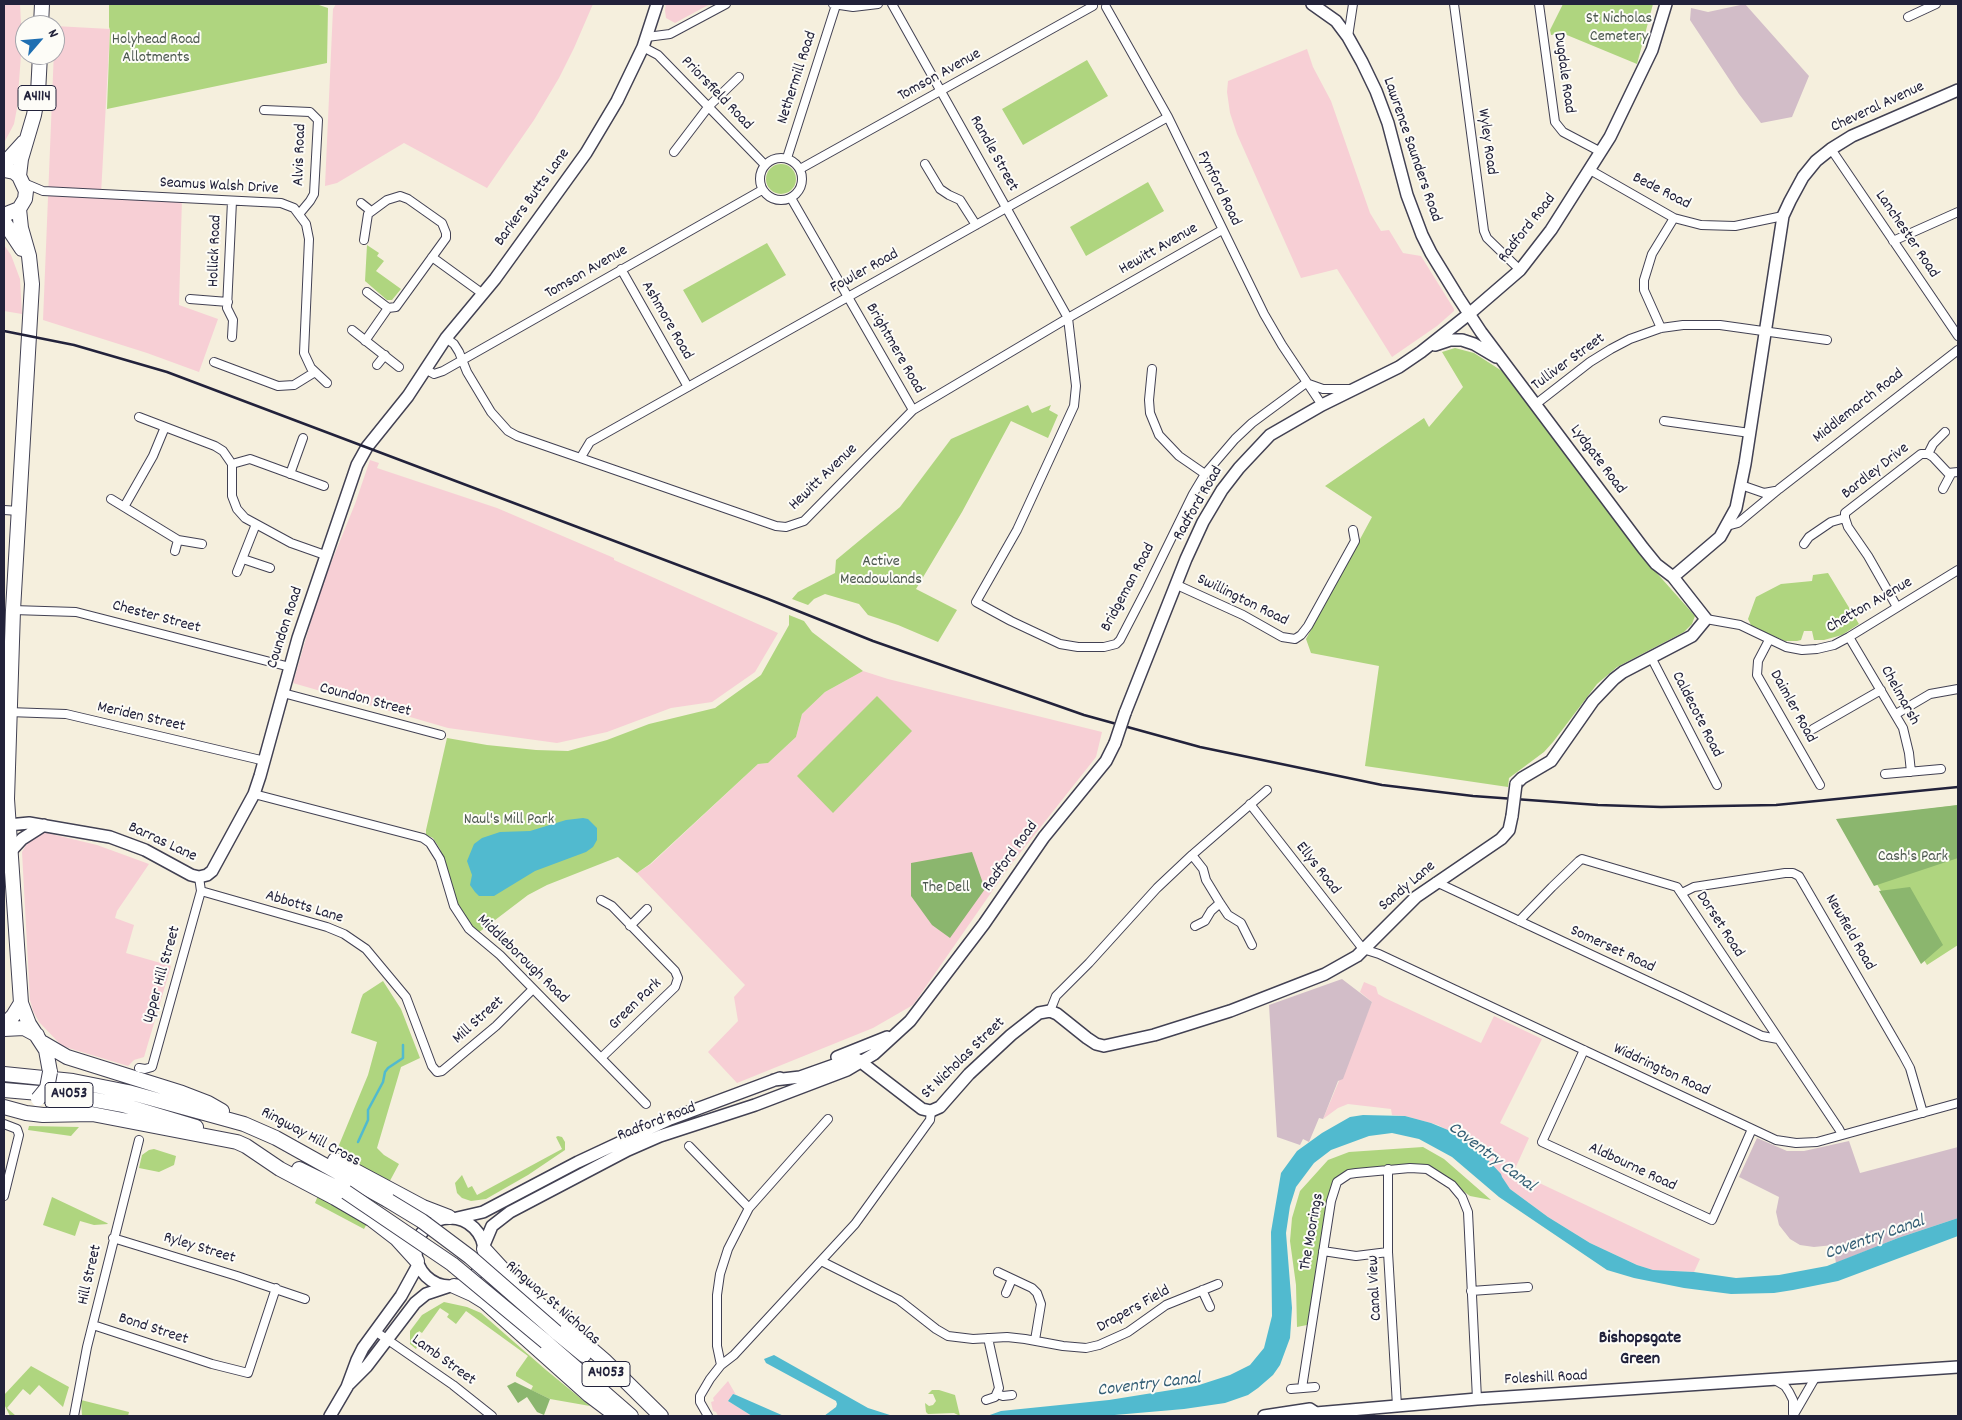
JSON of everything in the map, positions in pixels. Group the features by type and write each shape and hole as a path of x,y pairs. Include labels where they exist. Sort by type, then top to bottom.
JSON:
{"highway":[{"name":"A4114","path":"26,140 34,115 38,93 39,65"},
{"path":"4,164 26,140"},
{"path":"6,1108 26,1107 38,1099 47,1088 50,1072 48,1056 40,1039 29,1024 21,1003 11,852 6,825 7,712 32,284 27,248 21,228 22,204 26,191 22,180 21,159 26,140"},
{"path":"4,170 14,172 22,180"},
{"path":"4,215 22,204"},
{"path":"4,222 30,265"},
{"path":"4,1025 13,1016 21,1003"},
{"path":"4,1029 24,1028 57,1052 180,1099"},
{"name":"A4053","path":"4,1074 73,1081 128,1092 180,1099"},
{"name":"Ringway Hill Cross","path":"9,1091 74,1096 123,1105 173,1125 242,1144 320,1178 346,1192 452,1264"},
{"name":"Ringway Hill Cross","path":"180,1099 208,1103 244,1124 276,1138 389,1201 422,1222 470,1258"},
{"path":"6,1108 43,1115 92,1114 173,1125"},
{"path":"276,1138 308,1146 428,1209 453,1218"},
{"path":"242,1144 271,1164 353,1208 377,1224 397,1239 417,1263"},
{"path":"484,1247 518,1286 605,1361 662,1416"},
{"name":"Ringway St Nicholas","path":"470,1258 631,1416"},
{"name":"Ringway St Nicholas","path":"452,1264 656,1416"},
{"path":"452,1286 472,1294 485,1302 589,1395 617,1416"}],"street":[{"name":"Barkers Butts Lane","path":"408,396 446,338 483,294 586,153 617,101 645,42 657,4"},
{"path":"645,42 670,34 726,4"},
{"path":"834,4 853,7 878,4"},
{"name":"Nethermill Road","path":"787,158 834,4"},
{"name":"Randle Street","path":"892,4 942,90 1068,318"},
{"name":"Lawrence Saunders Road","path":"1312,4 1336,20 1348,37 1379,99 1395,145 1407,195 1422,235 1469,314"},
{"path":"1348,37 1353,4"},
{"name":"Wyley Road","path":"1454,4 1484,231 1487,238 1520,270"},
{"name":"Dugdale Road","path":"1539,4 1555,122 1562,132 1601,152"},
{"name":"Radford Road","path":"484,1247 492,1226 510,1212 628,1150 660,1136 755,1105 847,1070 874,1054 910,1021 1044,837 1106,761 1115,743 1186,559 1203,522 1222,490 1270,434 1322,405 1399,367 1422,352 1520,270 1551,230 1601,152 1652,50 1666,4"},
{"path":"1908,16 1923,6 1936,4"},
{"name":"Tomson Avenue","path":"800,169 1093,6"},
{"name":"Fynford Road","path":"1106,7 1168,117 1264,314 1306,383 1322,405"},
{"name":"Priorsfield Road","path":"645,42 765,165"},
{"path":"674,152 709,106 739,77"},
{"name":"Cheveral Avenue","path":"1728,526 1736,508 1741,485 1783,216 1790,201 1816,161 1831,148 1852,136 1958,90"},
{"name":"Alvis Road","path":"264,110 310,112 318,120 314,194 310,202 300,213"},
{"name":"Fowler Road","path":"581,457 590,442 1168,117"},
{"name":"Lanchester Road","path":"1831,148 1958,336"},
{"path":"776,158 787,158 795,163 800,169 802,176 799,192 792,198 783,201 775,200 768,196 762,190 760,178 765,165 776,158"},
{"path":"925,164 940,189 960,200 976,225"},
{"name":"Bede Road","path":"1590,170 1674,218 1701,225 1735,226 1783,216"},
{"path":"22,180 43,191"},
{"name":"Tomson Avenue","path":"425,369 434,374 462,360 762,190"},
{"path":"22,204 43,191"},
{"name":"Seamus Walsh Drive","path":"43,191 281,203 288,204 300,213"},
{"path":"364,240 366,218 387,200 400,196 408,199 442,223 446,233 446,238 396,307 388,308 367,292"},
{"name":"Brightmere Road","path":"792,198 913,410"},
{"name":"Hollick Road","path":"232,201 227,308 233,320 232,337"},
{"path":"361,203 371,212"},
{"path":"1893,241 1958,212"},
{"path":"300,213 306,224 309,239 303,344 306,361 315,372 328,382"},
{"path":"1661,328 1644,290 1644,280 1652,254 1674,218"},
{"name":"Hewitt Avenue","path":"446,338 454,344 491,412 508,431 517,436 776,526 786,527 804,521 913,410 1222,230"},
{"path":"432,257 483,294"},
{"name":"Ashmore Road","path":"621,269 688,386"},
{"name":"Hollick Road","path":"190,299 228,302"},
{"path":"365,341 388,308"},
{"name":"Lydgate Road","path":"1469,314 1643,548 1656,564 1673,577 1706,619"},
{"name":"Bridgeman Road","path":"1068,318 1076,386 1074,406 1017,530 976,602 1060,644 1078,647 1104,647 1116,644 1120,640 1204,474 1235,439 1306,383"},
{"name":"Tulliver Street","path":"1536,404 1610,349 1630,339 1661,328 1683,325 1720,325 1765,331"},
{"path":"352,330 400,367"},
{"path":"1765,331 1827,340"},
{"path":"1422,352 1450,340 1462,340 1489,352 1507,366"},
{"name":"Middlemarch Road","path":"1673,577 1720,537 1728,526 1738,523 1958,350"},
{"path":"377,365 385,355"},
{"path":"214,362 278,386 294,385 315,372"},
{"path":"1152,369 1149,400 1150,413 1159,435 1179,456 1204,474"},
{"path":"1306,383 1323,389 1356,389"},
{"name":"Coundon Road","path":"203,876 216,865 254,794 265,761 290,667 325,555 357,465 377,434 408,396"},
{"path":"139,417 215,446 223,451 232,464 231,488 234,502 245,518 291,542 325,555"},
{"path":"1664,421 1750,433"},
{"path":"124,506 153,456 165,427"},
{"name":"Bardley Drive","path":"1928,454 1933,444 1945,432"},
{"path":"290,474 302,438"},
{"name":"Bardley Drive","path":"1897,607 1845,518 1845,514 1921,454 1928,454 1945,471 1955,473 1943,489"},
{"path":"232,464 250,459 324,486"},
{"path":"1741,485 1764,493 1772,493 1779,489"},
{"path":"111,499 178,540 202,544"},
{"path":"4,510 20,511"},
{"name":"Bardley Drive","path":"1804,544 1809,537 1832,522 1845,518"},
{"path":"237,572 256,524"},
{"name":"Swillington Road","path":"1177,585 1243,615 1282,637 1295,640 1302,635 1308,626 1355,541 1353,530"},
{"path":"175,551 178,540"},
{"path":"243,559 270,568"},
{"name":"Chetton Avenue","path":"1706,619 1740,625 1786,647 1802,650 1817,649 1834,645 1849,637 1958,570"},
{"name":"Chester Street","path":"13,610 76,612 290,667"},
{"name":"Sandy Lane","path":"1050,1011 1057,1014 1096,1044 1104,1046 1116,1044 1154,1035 1230,1012 1325,974 1357,956 1416,897 1501,839 1509,830 1516,784 1522,778 1551,761 1593,701 1614,679 1692,636 1706,619"},
{"name":"Chelmarsh","path":"1849,637 1896,714 1905,733 1911,772"},
{"name":"Daimler Road","path":"1769,640 1758,661 1757,674 1820,785"},
{"name":"Caldecote Road","path":"1651,657 1717,785"},
{"path":"1896,714 1930,694 1958,689"},
{"path":"1813,729 1881,690"},
{"name":"Coundon Street","path":"283,693 441,735"},
{"name":"Meriden Street","path":"7,712 66,714 265,761"},
{"path":"1885,774 1940,769"},
{"path":"1050,1011 1056,996 1089,963 1156,888 1268,790"},
{"name":"Middleborough Road","path":"254,794 423,838 430,843 440,859 454,906 462,922 475,936 500,955 646,1104"},
{"name":"Ellys Road","path":"1250,804 1363,950"},
{"name":"Barras Lane","path":"6,825 29,823 110,837 145,850 191,875 203,876"},
{"path":"11,852 22,839 44,825"},
{"path":"1192,855 1203,869 1206,880 1220,903 1228,915 1241,923 1252,945"},
{"name":"Dorset Road","path":"1519,921 1582,859 1677,887 1842,1135"},
{"name":"Newfield Road","path":"1682,894 1694,888 1785,873 1793,873 1799,876 1910,1068 1923,1113"},
{"name":"Upper Hill Street","path":"139,1068 152,1067 201,891 203,876"},
{"name":"Somerset Road","path":"1436,882 1762,1036 1778,1038"},
{"name":"Abbotts Lane","path":"201,891 327,927 344,934 366,949 406,997 435,1072 442,1071"},
{"name":"Green Park","path":"601,900 612,906 675,971 678,981 675,987 601,1058"},
{"path":"1195,926 1205,921 1208,914 1220,903"},
{"path":"630,926 647,910"},
{"name":"Widdrington Road","path":"1363,950 1388,958 1752,1130 1787,1143 1817,1142 1958,1103"},
{"name":"Mill Street","path":"442,1071 496,1026 533,989"},
{"name":"St Nicholas Street","path":"708,1416 700,1402 700,1396 710,1379 721,1365 734,1355 855,1224 930,1120 931,1111 940,1107 969,1074 1011,1035 1034,1016 1050,1011"},
{"name":"Radford Road","path":"453,1218 483,1212 570,1166 670,1119 855,1051 897,1031"},
{"name":"Aldbourne Road","path":"1584,1050 1542,1142 1712,1220 1752,1130"},
{"name":"Radford Road","path":"774,1080 800,1077 848,1060 857,1059 862,1062"},
{"path":"862,1062 922,1109 931,1111"},
{"path":"721,1365 716,1346 717,1295 720,1274 728,1248 749,1208 828,1119"},
{"path":"4,1124 16,1129 19,1135 4,1196"},
{"name":"Hill Street","path":"74,1416 87,1347 139,1140"},
{"path":"689,1146 749,1208"},
{"name":"The Moorings","path":"1302,1388 1331,1201 1337,1182 1349,1174 1388,1169 1427,1169 1452,1185 1462,1197 1468,1212 1476,1399"},
{"name":"Canal View","path":"1388,1169 1388,1252 1397,1406"},
{"path":"330,1416 347,1387 357,1360 375,1331 401,1296 417,1263 417,1241 424,1229 433,1221 453,1218 469,1223 477,1230 484,1247 482,1264 477,1273 469,1281 426,1294 418,1300 367,1366 347,1387"},
{"name":"Ryley Street","path":"114,1238 276,1288 305,1299"},
{"path":"1323,1251 1356,1256 1388,1252"},
{"name":"Drapers Field","path":"821,1261 899,1300 948,1336 973,1339 1007,1337 1086,1348 1099,1345 1137,1326 1166,1305 1218,1284"},
{"path":"417,1263 426,1276 434,1282 452,1286"},
{"path":"998,1272 1032,1288 1039,1297 1041,1308 1035,1340"},
{"path":"1006,1293 1012,1279"},
{"path":"1471,1290 1528,1287"},
{"name":"Bond Street","path":"93,1325 204,1361 248,1373 276,1288"},
{"path":"1202,1290 1210,1307"},
{"name":"Lamb Street","path":"375,1331 388,1338 492,1416"},
{"path":"986,1400 997,1394 999,1388 988,1338"},
{"name":"Foleshill Road","path":"1264,1416 1310,1409 1315,1415 1476,1399 1815,1378 1958,1367"},
{"path":"1793,1416 1815,1378"},
{"path":"1775,1380 1785,1386 1790,1392 1793,1400 1793,1416"},
{"path":"1291,1389 1315,1387"},
{"path":"997,1394 1003,1396 1012,1395"}],"shaded area":[{"path":"4,4 20,4 21,15 15,15 15,65 20,65 17,108 14,124 4,143"},
{"path":"336,4 593,4 559,78 534,120 487,188 404,143 337,183 325,186 333,9"},
{"path":"666,4 710,4 675,23 666,18"},
{"path":"1745,4 1809,76 1792,117 1761,123 1739,94 1690,20 1691,8 1708,12"},
{"path":"65,27 110,29 101,194 182,198 179,305 218,319 199,372 147,353 43,320 53,65 65,65"},
{"path":"1307,49 1313,67 1331,101 1370,213 1381,231 1389,230 1403,253 1421,256 1454,309 1437,326 1392,357 1337,269 1301,278 1237,134 1230,113 1227,92 1228,81"},
{"path":"4,245 11,255 20,279 22,314 4,311"},
{"path":"370,460 379,463 377,468 497,508 614,558 614,560 778,633 755,672 712,702 671,708 607,732 557,743 448,728 293,683 320,590 355,504"},
{"path":"863,671 888,679 1102,732 1096,757 1009,867 913,1005 873,1028 737,1083 708,1052 738,1021 734,997 745,985 637,873 651,864 758,764 768,763 796,737 802,714 825,692"},
{"path":"43,832 97,845 149,864 117,911 115,918 134,925 126,953 171,966 144,1057 134,1060 128,1066 62,1046 39,1022 33,1011 30,1000 22,852 30,838"},
{"path":"1342,979 1372,1002 1343,1079 1338,1081 1323,1119 1319,1118 1309,1142 1303,1139 1300,1145 1277,1137 1269,1005"},
{"path":"1364,982 1376,987 1378,994 1385,998 1481,1043 1494,1016 1542,1039 1500,1123 1529,1138 1514,1171 1700,1259 1694,1272 1653,1270 1637,1265 1590,1243 1548,1217 1510,1189 1474,1145 1438,1125 1405,1116 1392,1115 1391,1109 1348,1104 1338,1108 1323,1119 1372,1002 1360,992"},
{"path":"1757,1138 1787,1151 1804,1151 1849,1141 1860,1173 1958,1147 1958,1218 1898,1238 1836,1263 1833,1245 1814,1247 1800,1245 1790,1239 1779,1225 1776,1212 1779,1197 1739,1177"},
{"path":"728,1381 736,1395 733,1394 728,1401 752,1416 718,1416 713,1411 711,1402 714,1401 713,1398"}],"green space":[{"name":"Holyhead Road Allotments","path":"316,4 328,8 327,63 107,109 109,5"},
{"name":"St Nicholas Cemetery","path":"1563,4 1653,4 1637,64 1562,33 1551,35 1550,30"},
{"path":"1087,60 1108,96 1023,145 1002,109"},
{"path":"781,164 791,169 796,179 791,189 781,194 771,189 766,179 771,169"},
{"path":"1148,182 1164,211 1086,256 1070,227"},
{"path":"767,243 786,275 702,323 683,290"},
{"path":"367,245 379,253 377,256 384,261 376,271 401,289 392,300 387,300 365,281"},
{"path":"1455,348 1474,353 1502,371 1655,571 1695,616 1692,624 1684,632 1617,667 1597,684 1544,752 1509,778 1508,787 1365,766 1379,666 1311,653 1306,639 1372,517 1325,486 1424,418 1429,427 1463,387 1442,352"},
{"name":"Active Meadowlands","path":"1028,405 1032,413 1051,405 1049,410 1058,415 1048,438 1011,421 962,512 916,589 957,610 938,642 868,615 859,604 825,594 814,599 808,605 792,599 798,592 835,573 836,560 900,507 951,439"},
{"path":"1828,573 1859,624 1842,635 1824,640 1814,640 1812,631 1804,631 1801,640 1797,641 1785,641 1752,627 1748,619 1756,597 1781,584 1812,581 1813,575"},
{"name":"Naul's Mill Park","path":"789,615 804,621 812,632 863,671 825,692 802,714 796,737 768,763 758,764 650,864 637,873 618,857 547,885 528,895 478,933 463,916 458,906 440,849 433,838 426,835 447,738 487,745 568,751 607,740 649,724 715,708 761,675 789,625"},
{"path":"877,696 912,731 833,813 797,776"},
{"name":"Cash's Park","path":"1958,805 1958,945 1927,965 1878,886 1844,820"},
{"path":"1958,805 1958,858 1874,886 1836,819"},
{"name":"The Dell","path":"972,852 985,889 950,938 932,925 911,896 911,863"},
{"path":"1910,887 1943,945 1921,964 1879,891"},
{"path":"383,981 401,1009 420,1058 401,1067 377,1148 384,1155 399,1164 364,1229 315,1203 368,1075 377,1042 351,1033 361,999 363,994"},
{"path":"29,1126 79,1127 71,1136 28,1130"},
{"path":"556,1137 562,1137 565,1142 565,1150 528,1175 486,1199 471,1201 462,1198 457,1193 455,1183 462,1175 468,1188 472,1186 477,1195 562,1149"},
{"path":"1423,1147 1444,1159 1491,1200 1470,1196 1430,1167 1351,1169 1335,1180 1307,1325 1297,1327 1296,1285 1290,1241 1292,1218 1300,1191 1328,1160 1349,1152"},
{"path":"154,1149 176,1156 174,1165 159,1172 139,1168 142,1155"},
{"path":"52,1197 108,1224 94,1225 80,1221 75,1236 43,1225"},
{"path":"444,1302 467,1307 481,1313 590,1406 550,1399 531,1390 533,1386 516,1376 516,1373 528,1356 466,1311 456,1324 447,1317 449,1314 440,1308 422,1333 419,1331 416,1336 418,1338 414,1345 417,1347 416,1349 410,1344 410,1331 422,1315"},
{"path":"31,1366 69,1387 63,1407 39,1385 30,1395 23,1389 7,1408 16,1416 10,1416 4,1404 4,1395"},
{"path":"515,1382 550,1399 544,1415 537,1412 527,1397 518,1403 507,1386"},
{"path":"932,1390 955,1395 960,1416 954,1413 928,1414 925,1403 929,1406 933,1405 936,1401 933,1394 928,1394"},
{"path":"81,1400 129,1412 128,1416 82,1416"}],"water":[{"path":"588,819 597,828 597,840 593,847 586,852 535,871 494,896 479,896 470,885 472,875 467,861 474,844 482,838 500,832 530,831 566,820"},
{"name":"Coventry Canal","path":"1363,1115 1405,1116 1448,1130 1474,1145 1501,1174 1510,1189 1548,1217 1590,1243 1637,1265 1653,1270 1694,1272 1736,1278 1779,1275 1827,1266 1898,1238 1958,1218 1958,1236 1838,1281 1793,1290 1774,1293 1731,1294 1684,1288 1634,1278 1607,1270 1499,1197 1452,1157 1419,1139 1392,1133 1369,1136 1331,1150 1314,1163 1296,1187 1290,1206 1286,1233 1292,1308 1290,1338 1280,1365 1273,1375 1258,1388 1248,1395 1225,1403 1184,1409 1103,1416 987,1416 1001,1411 1109,1400 1196,1386 1230,1375 1250,1365 1264,1348 1272,1316 1271,1232 1281,1173 1297,1151 1322,1133 1350,1117"},
{"path":"774,1355 868,1408 893,1416 824,1416 836,1407 836,1401 766,1363 764,1359"},
{"path":"733,1394 784,1416 752,1416 728,1401"}],"waterway":[{"path":"358,1142 368,1120 368,1110 383,1082 385,1072 403,1058 403,1045"}],"railway":[{"path":"4,331 74,345 167,372 768,599 873,641 1084,715 1200,747 1382,785 1473,796 1598,805 1661,807 1776,805 1958,787"}],"district":[{"name":"Bishopsgate Green","path":"1640,1350"}]}
